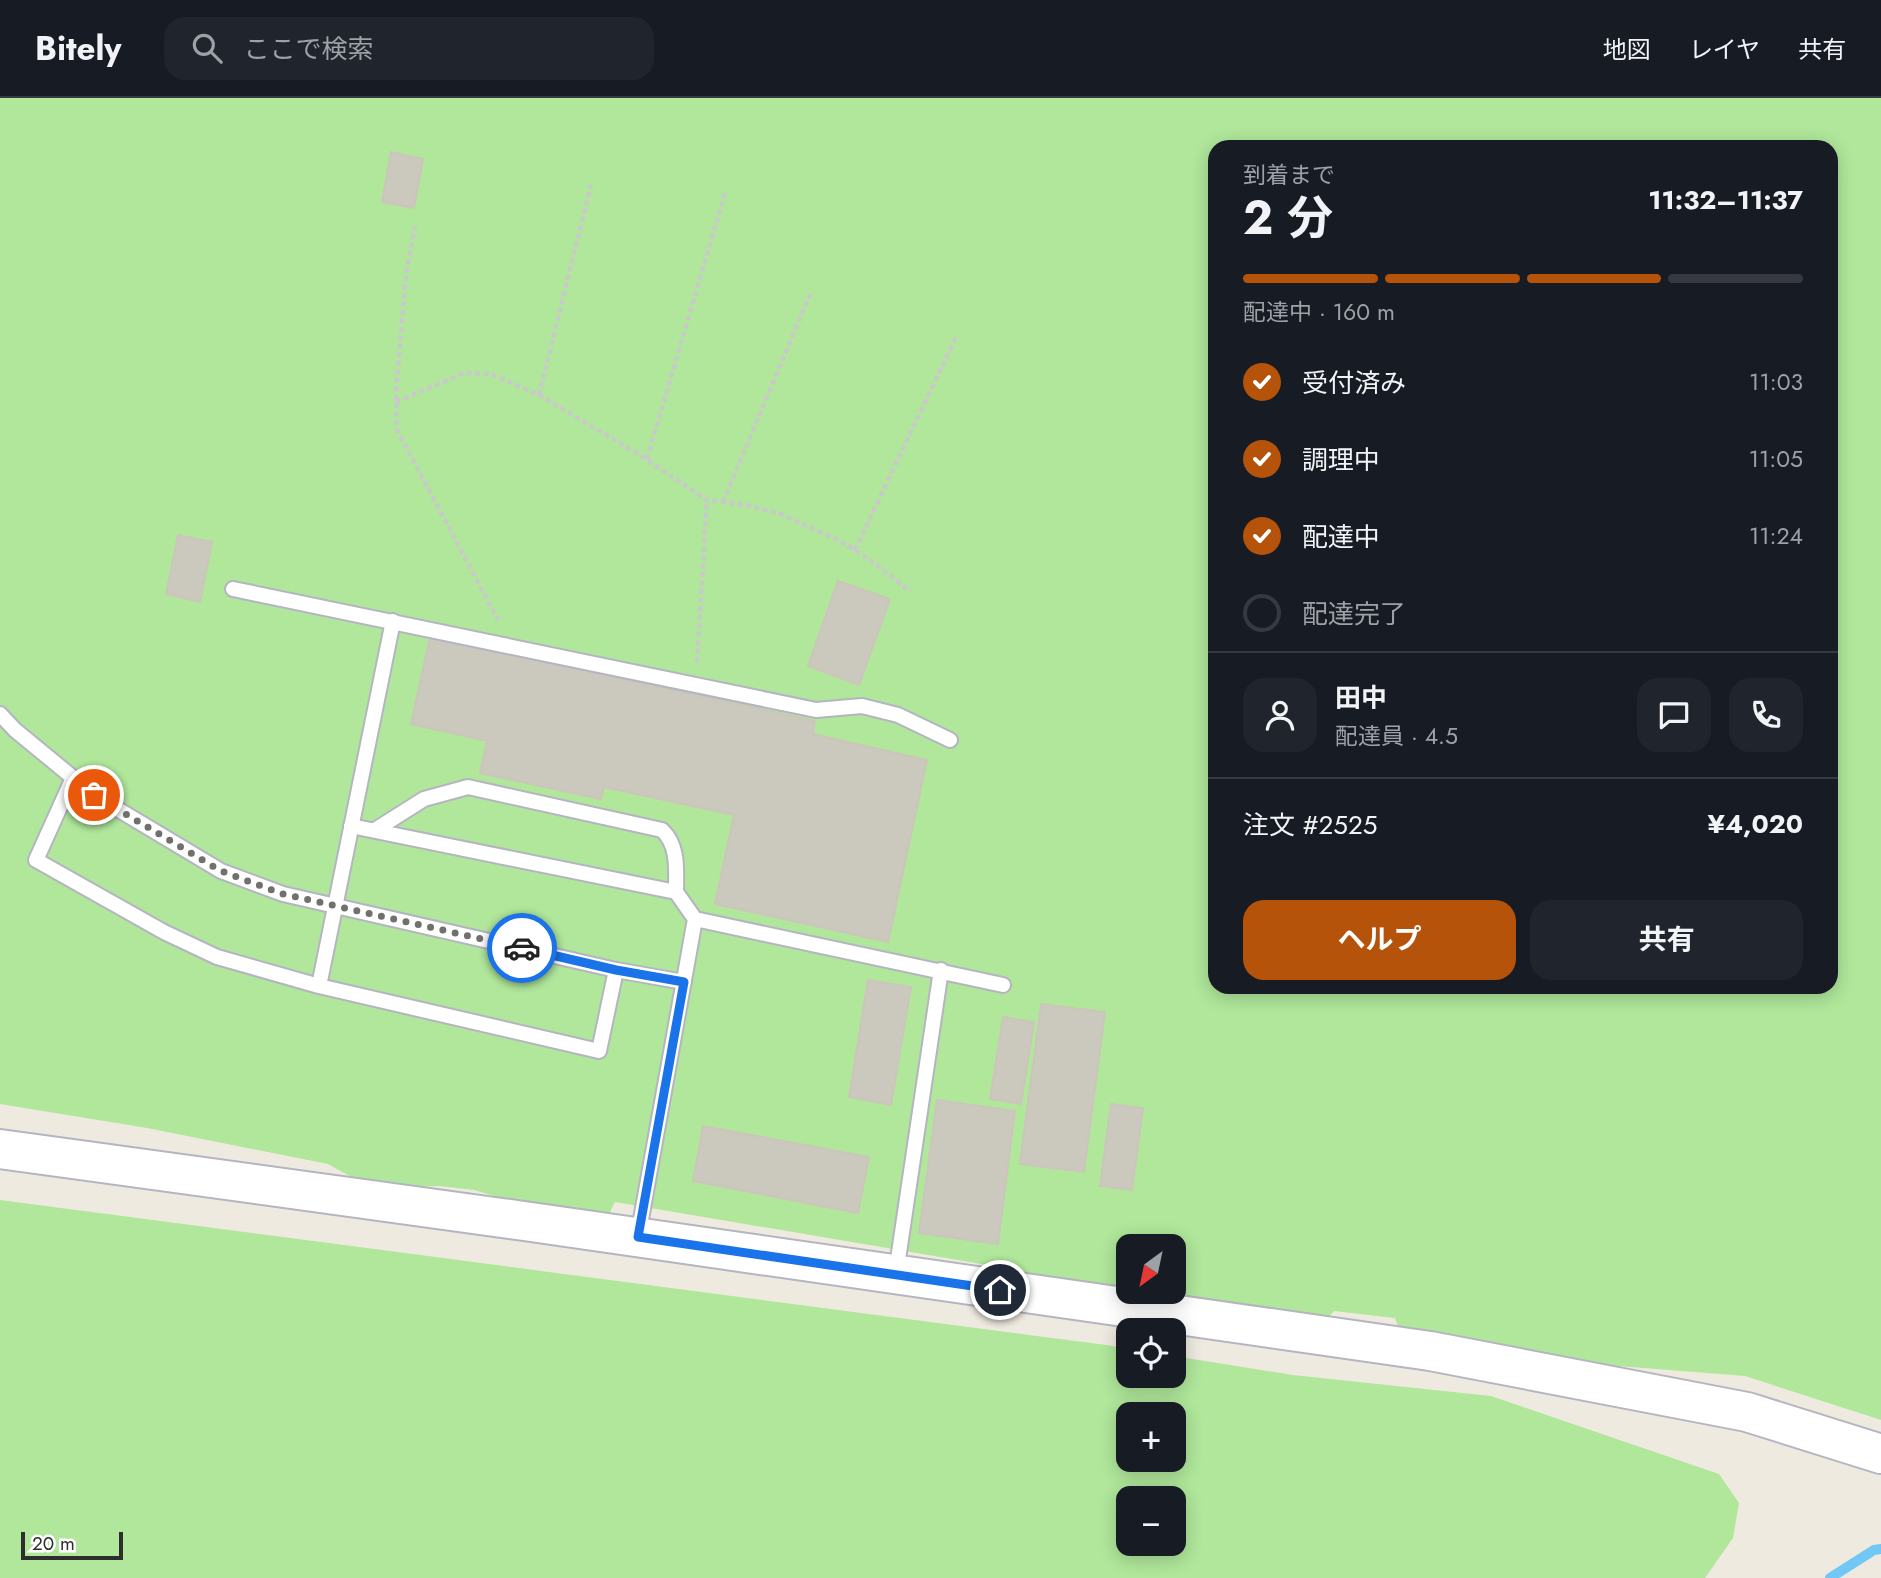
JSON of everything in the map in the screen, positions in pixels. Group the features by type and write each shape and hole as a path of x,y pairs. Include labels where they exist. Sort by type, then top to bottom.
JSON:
{"street":[{"path":"0,1149 638,1237 1430,1351 1747,1412 1881,1454"}],"lane":[{"path":"233,589 816,710 862,706 898,715 950,740"},
{"path":"319,986 393,621"},
{"path":"0,714 94,795 221,871 283,894 616,970 684,982"},
{"path":"73,778 36,860 164,932 217,957 319,986 599,1051 616,970"},
{"path":"375,830 425,799 468,787 662,830 671,839 676,858 676,892 695,919 1003,985"},
{"path":"351,825 676,892"},
{"path":"638,1237 695,919"},
{"path":"896,1275 941,970"}],"path":[{"path":"539,395 591,185"},
{"path":"647,459 724,193"},
{"path":"415,226 406,274 396,402 397,430 512,645"},
{"path":"723,502 811,292"},
{"path":"855,550 956,337"},
{"path":"396,402 464,373 491,374 539,395 647,459 707,500 747,505 781,514 855,550 911,592"},
{"path":"695,684 707,500"}],"green space":[{"path":"0,98 1881,98 1881,1420 1745,1376 1529,1359 1400,1332 1395,1318 1334,1311 1327,1319 1186,1301 1186,1234 1116,1234 1116,1292 1032,1281 1023,1271 615,1202 609,1214 519,1203 474,1190 439,1186 384,1188 353,1178 328,1164 147,1128 0,1104"},
{"path":"0,1200 1106,1345 1116,1347 1116,1388 1186,1388 1186,1358 1293,1375 1491,1396 1719,1474 1739,1503 1733,1538 1705,1578 0,1578"}],"building":[{"path":"391,152 423,159 414,208 382,202"},
{"path":"178,535 212,542 200,602 166,594"},
{"path":"838,581 890,599 859,685 808,666"},
{"path":"430,637 815,721 813,734 927,760 888,942 715,904 734,815 604,787 601,799 480,773 487,741 411,724"},
{"path":"868,980 911,987 891,1105 849,1097"},
{"path":"1041,1004 1105,1012 1084,1172 1020,1164"},
{"path":"1003,1017 1034,1022 1021,1104 990,1099"},
{"path":"937,1100 1015,1111 998,1244 919,1233"},
{"path":"1111,1104 1143,1108 1132,1190 1100,1186"},
{"path":"703,1126 869,1157 858,1213 693,1181"}],"waterway":[{"path":"1830,1578 1874,1550 1881,1549"}],"way so far":[{"path":"94,795 221,871 283,894 522,948"}],"route":[{"path":"522,948 616,970 684,982 638,1237 1000,1290"}]}
